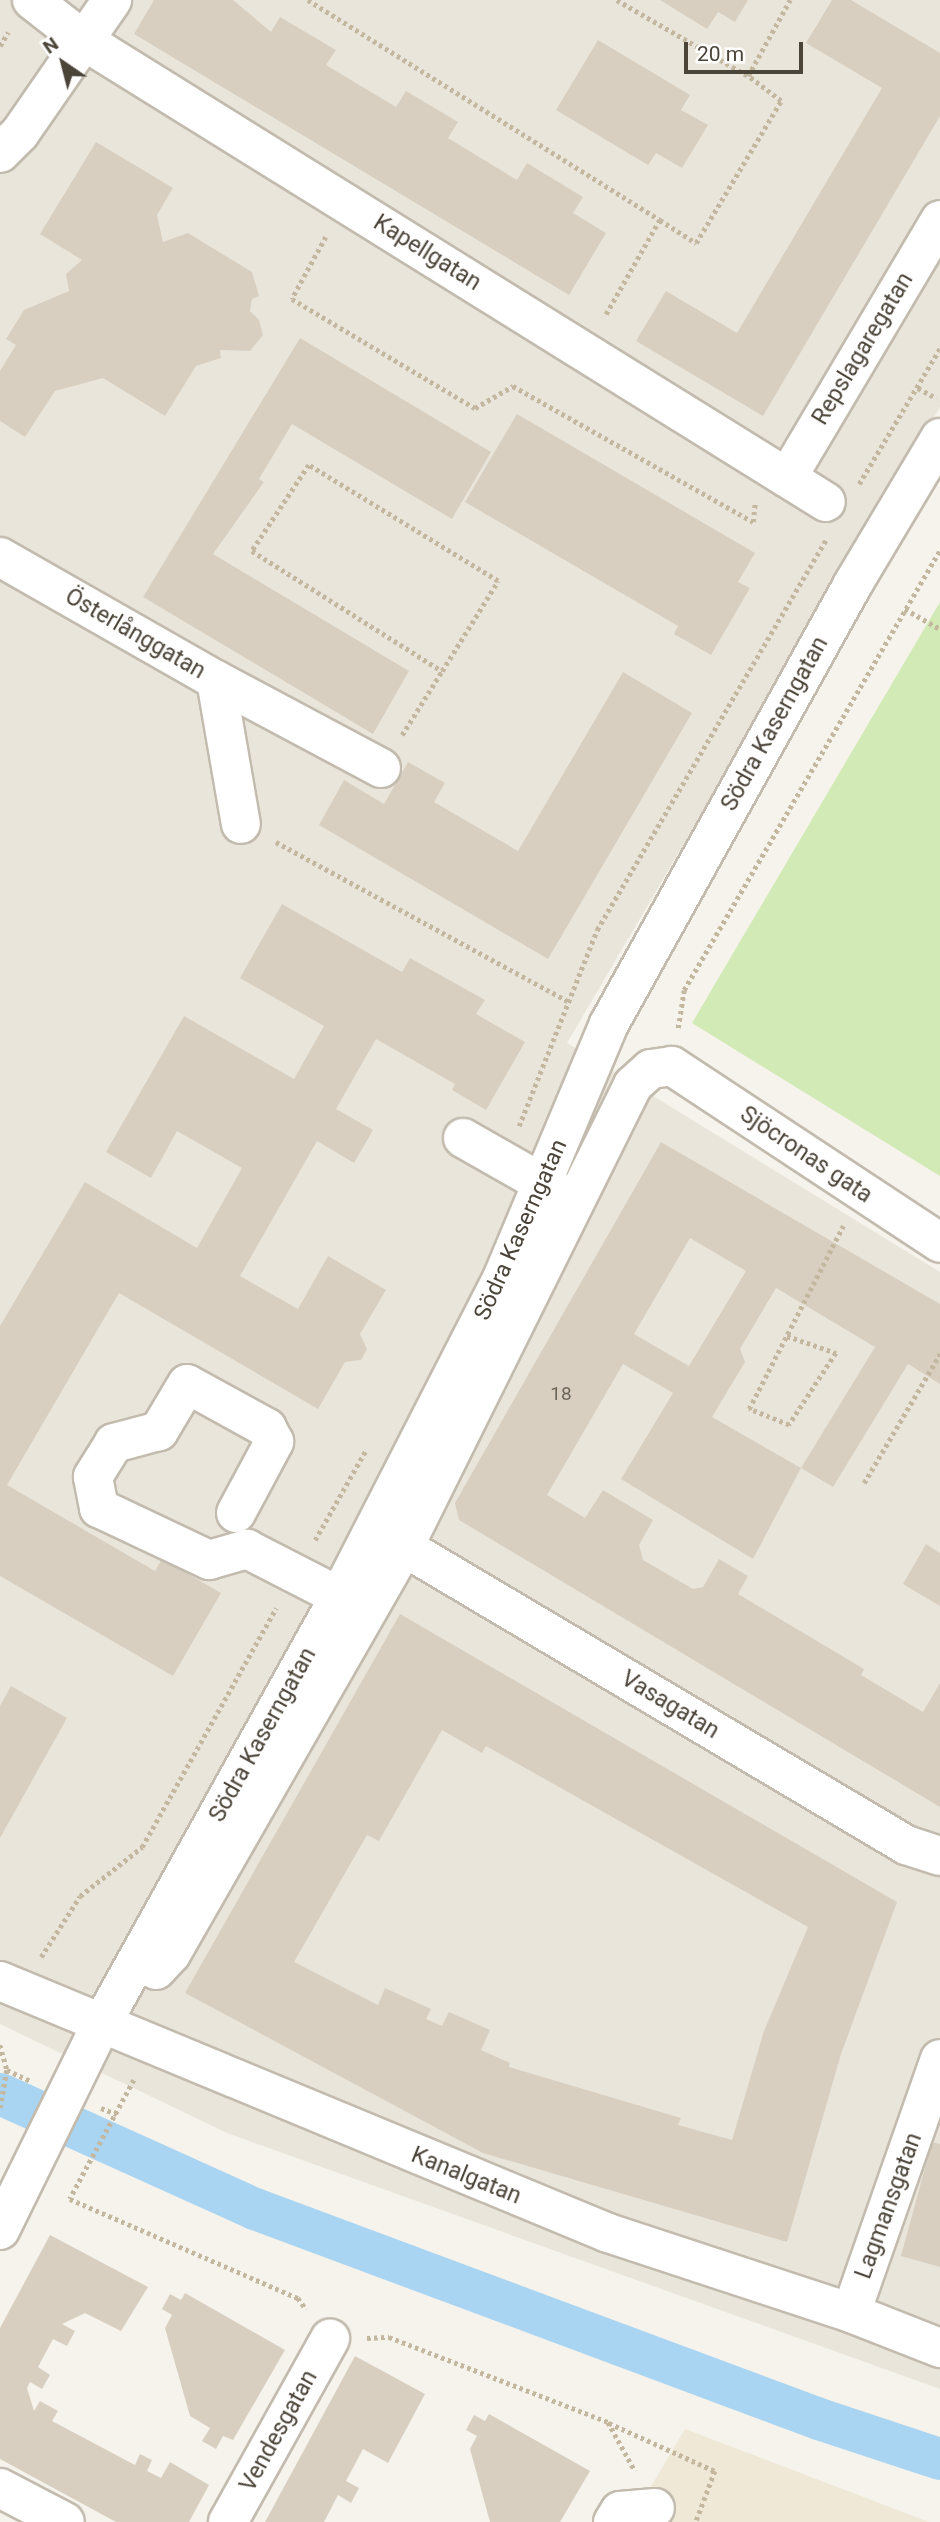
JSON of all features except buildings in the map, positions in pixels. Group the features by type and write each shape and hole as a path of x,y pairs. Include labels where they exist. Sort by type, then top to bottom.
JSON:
{"street":[{"name":"Kapellgatan","path":"32,0 86,42 826,502"},
{"path":"0,153 20,133 86,42 112,0"},
{"name":"Repslagaregatan","path":"772,469 940,220"},
{"name":"Södra Kaserngatan","path":"353,1604 404,1547 560,1193 609,1024 853,584 940,438"},
{"name":"Österlånggatan","path":"0,557 216,680 241,824"},
{"path":"216,680 381,768"},
{"name":"Södra Kaserngatan","path":"4,2216 34,2163 102,2023 353,1604 503,1276 633,1085 652,1069 672,1066"},
{"name":"Sjöcronas gata","path":"672,1066 940,1244"},
{"path":"463,1138 560,1193"},
{"path":"236,1513 274,1442 267,1428 187,1384 159,1431 114,1444 93,1477 99,1508 209,1560 247,1549 353,1604"},
{"name":"Vasagatan","path":"404,1547 906,1845 940,1856"},
{"name":"Kanalgatan","path":"0,1981 608,2233 851,2312 940,2348"},
{"name":"Lagmansgatan","path":"851,2312 940,2059"},
{"name":"Vendesgatan","path":"228,2522 330,2339"},
{"path":"0,2488 65,2522"},
{"path":"613,2522 620,2511 655,2508"}],"path":[{"path":"308,0 696,243 781,100 748,76 617,0"},
{"path":"748,76 790,0"},
{"path":"345,203 292,299 475,408 513,386 754,522 772,469"},
{"path":"586,351 660,220"},
{"path":"918,388 940,401"},
{"path":"381,768 442,671 498,581 309,465 252,551 442,671"},
{"path":"672,1066 684,990 940,550"},
{"path":"905,609 940,629"},
{"path":"241,824 609,1024"},
{"path":"787,1335 836,1353 789,1425 749,1409 860,1191"},
{"path":"864,1483 940,1354"},
{"path":"0,2045 6,2085 0,2109"},
{"path":"79,2181 152,2045"},
{"path":"608,2422 715,2470 696,2522"}],"shaded area":[{"path":"0,0 940,0 940,407 567,1043 940,1272 940,2389 227,2133 0,2024"},
{"path":"685,2429 929,2522 630,2522"}],"green space":[{"path":"940,602 940,1176 692,1023"}],"waterway":[{"path":"0,2094 255,2209 819,2419 940,2459"}]}
